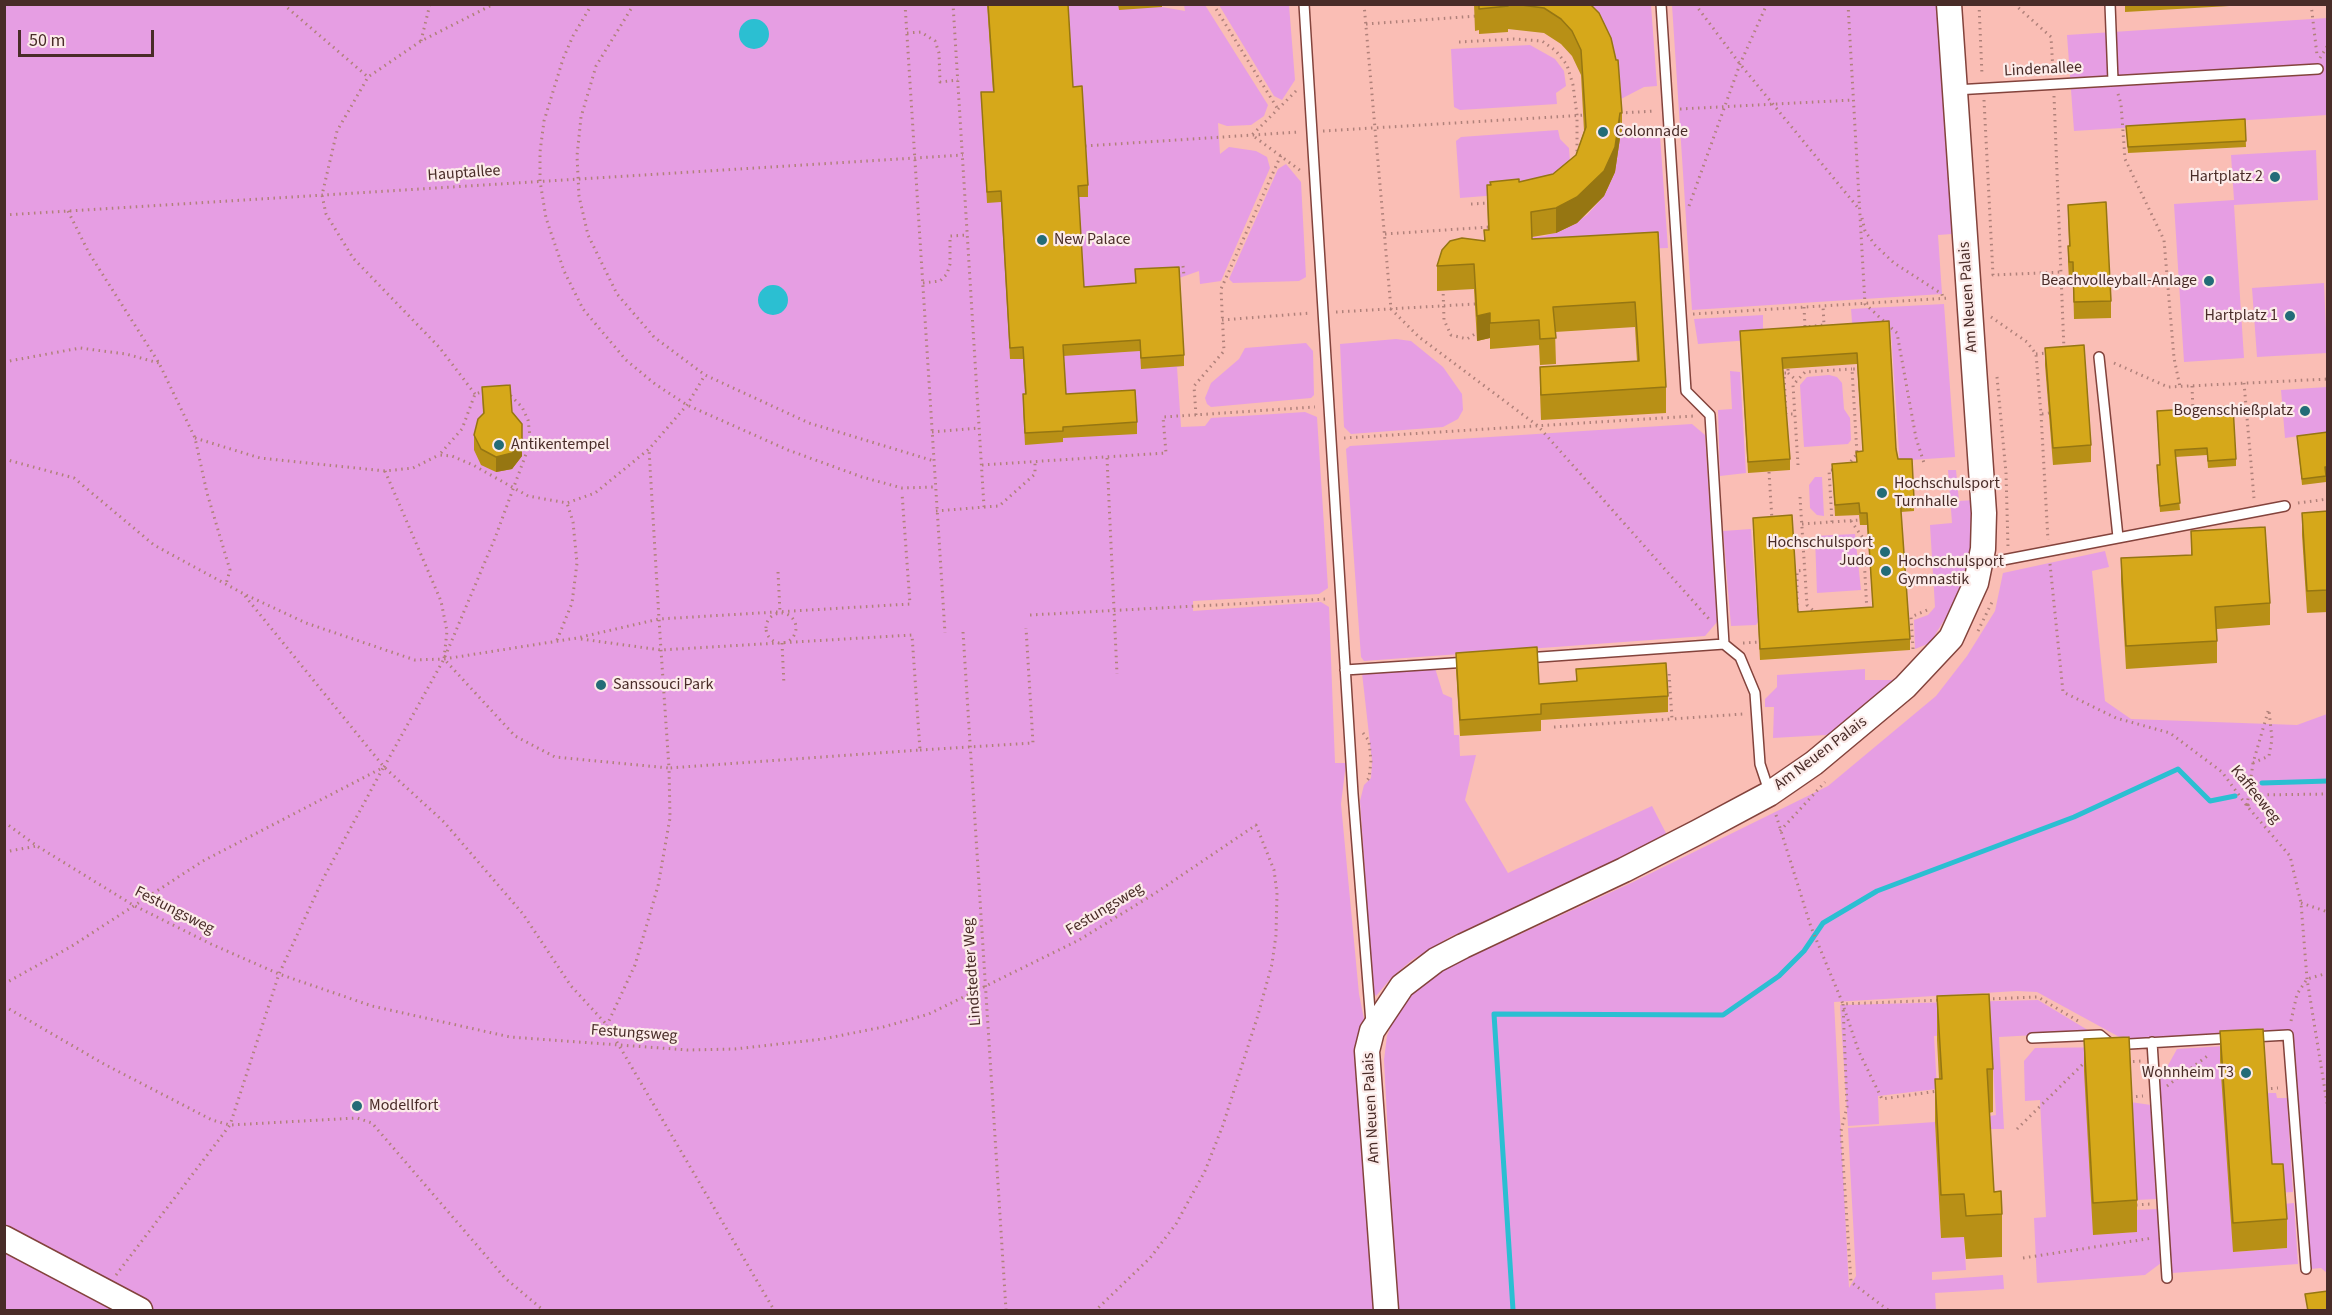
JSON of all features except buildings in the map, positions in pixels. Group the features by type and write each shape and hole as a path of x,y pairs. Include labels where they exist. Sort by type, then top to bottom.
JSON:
{"street":[{"name":"Am Neuen Palais","path":"1386,1311 1367,1051 1372,1031 1402,986 1436,960 1624,870 1769,794 1814,763 1905,687 1951,638 1976,583 1980,565 1984,513 1976,304 1949,4"},
{"path":"4,1238 140,1311"}],"lane":[{"path":"1304,4 1345,670 1372,1031"},
{"path":"1661,4 1686,391 1710,415 1724,644"},
{"path":"2109,4 2113,81"},
{"name":"Lindenallee","path":"1955,90 2318,69"},
{"path":"2099,357 2118,537"},
{"path":"1980,565 2285,506"},
{"path":"1515,659 1724,644 1740,657 1755,693 1760,764 1769,794"},
{"path":"1345,670 1481,661"},
{"path":"2032,1038 2100,1035 2112,1045 2288,1035 2306,1269"},
{"path":"2152,1042 2167,1278"}],"path":[{"path":"283,4 368,77"},
{"path":"421,41 430,4"},
{"path":"475,394 439,347 353,258 326,214 322,195 337,132 368,77 421,41 494,4"},
{"path":"592,4 573,36 553,90 544,121 540,181 546,218 554,244 583,309 626,360 655,384 687,405 770,442 862,477 902,488 935,487"},
{"path":"634,4 605,49 589,86 581,117 577,178 588,235 617,294 654,337 705,375 810,423 934,461"},
{"path":"905,4 945,633"},
{"path":"953,4 984,507"},
{"path":"1213,4 1279,111"},
{"path":"1364,4 1391,309 1419,337 1538,426 1717,628 1724,644 1759,642"},
{"path":"1695,4 1740,64 1860,211 1865,231 1875,245 1894,263 1942,294 1942,299"},
{"path":"1674,210 1688,209 1740,64 1767,4"},
{"path":"1848,4 1865,304 1897,333 1916,438 1925,466"},
{"path":"1979,4 1993,275 2062,272"},
{"path":"2014,4 2051,37 2064,352"},
{"path":"2311,4 2318,69"},
{"path":"1366,24 1486,16"},
{"path":"907,33 921,32 935,41 939,53 940,82 958,80"},
{"path":"1460,42 1514,39 1542,41 1556,51 1567,65 1574,85 1577,158"},
{"path":"1252,135 1279,111 1308,78"},
{"path":"2113,81 2121,104 2125,159 2164,240 2174,358 2180,387"},
{"path":"1615,113 1854,100"},
{"path":"1085,146 1588,115"},
{"path":"1252,135 1314,181"},
{"name":"Hauptallee","path":"4,215 963,155"},
{"path":"1196,415 1194,386 1224,351 1221,289 1281,156"},
{"path":"1471,204 1491,203"},
{"path":"68,211 89,253 159,363 195,438 207,493 230,570 226,584"},
{"path":"1385,234 1498,227"},
{"path":"923,283 940,281 947,274 950,264 950,236 968,235"},
{"path":"1183,266 1184,276"},
{"path":"1444,284 1445,326 1455,338 1473,338 1482,324"},
{"path":"1681,315 1942,299 1976,304 2013,331 2036,354 2049,550"},
{"path":"1221,320 1475,304"},
{"path":"1804,307 1805,327 1824,326 1823,306"},
{"path":"1814,326 1814,333"},
{"path":"4,362 80,348 126,354 159,363"},
{"path":"2036,354 2084,352 2168,387 2328,379"},
{"path":"1844,470 1857,454 1852,369"},
{"path":"1798,465 1793,385 1805,372 1857,369"},
{"path":"1795,414 1786,414 1784,373 1788,371 1797,381"},
{"path":"439,455 452,456 473,465 513,488 549,501 567,503 595,493 649,449 687,405 705,375"},
{"path":"1997,376 2000,387 2006,472 2008,558"},
{"path":"2244,384 2255,512"},
{"path":"2192,386 2194,415"},
{"path":"475,394 493,389"},
{"path":"104,1292 230,1125 279,974 323,879 444,659 513,488 530,436 528,420 515,398 500,391"},
{"path":"195,438 260,458 385,471 413,468 439,455 462,429 475,394"},
{"path":"982,465 1166,453 1164,417 1328,407"},
{"path":"2040,414 2049,413"},
{"path":"1330,439 1710,415"},
{"path":"932,432 980,429"},
{"path":"607,1025 635,965 658,886 670,818 669,768 649,449"},
{"path":"1107,458 1117,674"},
{"path":"4,459 74,478 154,545 244,594 306,623 415,660 444,659 577,638 659,619 910,604 902,493"},
{"path":"936,511 999,506 1035,474 1035,462"},
{"path":"1832,522 1829,470 1850,469"},
{"path":"385,471 441,602 447,631 444,659 515,736 555,757 669,768 1033,743 1026,628"},
{"path":"1769,472 1773,528"},
{"path":"1800,498 1807,605 1819,615"},
{"path":"2285,506 2328,499"},
{"path":"557,641 572,603 578,562 573,522 567,503"},
{"path":"1802,524 1860,520"},
{"path":"1851,521 1863,538 1867,612 1858,613"},
{"name":"Kaffeeweg","path":"2049,550 2063,692 2116,718 2170,733 2222,772 2247,806 2290,856 2301,903 2307,979 2328,1109"},
{"path":"1805,570 1797,571 1798,611 1807,605"},
{"path":"778,572 780,612"},
{"path":"244,594 384,766 444,822 523,914 571,986 607,1025 622,1046 774,1311"},
{"path":"1030,615 1341,598"},
{"path":"1913,652 1911,617 1927,610"},
{"path":"780,612 793,620 796,627 794,635 782,643 774,641 766,629 767,621 780,612"},
{"name":"Lindstedter Weg","path":"963,632 1006,1311"},
{"path":"577,638 662,650 912,635 920,750"},
{"path":"782,643 784,685"},
{"path":"1659,673 1669,672 1672,719"},
{"path":"2247,806 2253,764 2269,708 2272,740 2269,756 2253,764"},
{"path":"1554,727 1757,713"},
{"path":"4,984 72,946 203,861 384,766"},
{"path":"1769,794 1811,927 1821,948 1859,1052 1882,1099 1940,1091"},
{"path":"2247,806 2257,795 2328,794"},
{"name":"Festungsweg","path":"4,822 37,846 134,904 211,944 279,974 372,1006 510,1037 688,1050 735,1049 822,1039 883,1027 929,1014 1079,940 1154,894 1256,825 1274,870 1277,893 1276,935 1272,964 1258,1015 1223,1125 1205,1171 1176,1224 1150,1258 1096,1311"},
{"path":"4,852 37,846"},
{"path":"2301,903 2328,912"},
{"path":"2288,1035 2297,994 2307,979 2328,973"},
{"path":"1981,999 2038,997 2100,1035"},
{"path":"1842,1004 1946,1000"},
{"path":"1842,1004 1847,1107 1841,1131 1851,1282 1888,1311"},
{"path":"4,1006 195,1113 230,1125 357,1118 372,1123 505,1278 543,1311"},
{"path":"2155,1095 2208,1054 2220,1054"},
{"path":"2118,1062 2153,1060"},
{"path":"2017,1129 2083,1064 2095,1063"},
{"path":"2265,1089 2276,1088"},
{"path":"2130,1097 2139,1096"},
{"path":"2136,1205 2146,1204"},
{"path":"2023,1258 2164,1236"}],"shaded area":[{"name":"Sanssouci Park","path":"1161,4 1162,7 1185,11 1184,5 1205,5 1268,105 1264,116 1251,125 1227,126 1218,123 1220,154 1229,147 1256,151 1267,157 1270,168 1221,281 1200,284 1199,271 1179,278 1184,366 1177,367 1181,427 1205,426 1211,418 1305,412 1317,417 1328,588 1319,594 1193,601 1193,611 1321,602 1329,607 1335,763 1346,763 1341,804 1359,994 1365,1024 1375,1310 5,1310 5,5"},
{"path":"1219,5 1289,5 1295,80 1282,100 1274,96"},
{"path":"1557,5 1651,5 1657,86 1644,87 1619,100"},
{"path":"1672,5 1937,5 1952,234 1938,235 1942,294 1692,310"},
{"path":"2327,18 2327,115 2074,131 2067,35"},
{"path":"1530,45 1555,59 1564,71 1566,86 1556,93 1557,104 1460,110 1454,107 1451,49"},
{"path":"1621,126 1630,127 1646,137 1660,136 1668,248 1531,252 1521,238 1545,236 1565,229 1587,215 1604,196 1615,172 1618,138 1622,138"},
{"path":"1558,130 1560,139 1569,148 1570,162 1565,173 1523,193 1460,198 1456,141 1461,137"},
{"name":"Beachvolleyball-Anlage","path":"2316,150 2318,200 2234,205 2244,358 2184,362 2174,204 2234,200 2231,155"},
{"path":"1286,164 1301,182 1306,277 1299,281 1233,283 1229,279 1278,169"},
{"name":"Hartplatz 1","path":"2324,283 2327,353 2257,357 2252,288"},
{"path":"1944,304 1955,457 1912,460 1912,466 1900,466 1891,332 1853,334 1851,309"},
{"path":"1763,315 1763,339 1698,344 1694,319"},
{"path":"1396,339 1411,341 1443,367 1462,394 1463,410 1458,419 1443,427 1351,434 1344,427 1340,344"},
{"path":"1306,343 1313,351 1314,395 1311,398 1211,407 1207,404 1205,398 1211,383 1239,359 1245,348"},
{"path":"1730,371 1740,372 1746,473 1720,476 1718,410 1732,409"},
{"path":"1829,375 1837,377 1842,383 1844,409 1850,418 1851,440 1848,444 1804,447 1800,385 1807,377"},
{"name":"Bogenschießplatz","path":"2327,387 2327,432 2285,438 2281,390"},
{"path":"1692,424 1705,435 1717,622 1705,636 1364,661 1361,657 1346,449 1350,446"},
{"path":"1948,470 1956,470 1959,501 1974,500 1972,543 1964,580 1948,614 1930,643 1915,649 1914,620 1928,615 1935,607 1930,525 1952,523"},
{"path":"1815,477 1822,477 1824,516 1817,515 1810,508 1809,485"},
{"path":"1751,529 1758,622 1756,625 1731,626 1723,531"},
{"path":"1855,534 1861,590 1817,593 1815,536"},
{"path":"2105,551 2109,567 2092,571 2105,701 2131,719 2297,725 2327,714 2327,1273 2321,1268 2310,1269 2292,1030 2123,1039 2037,992 2017,991 1834,1002 1849,1288 1856,1276 1848,1128 1935,1122 1941,1238 1964,1237 1966,1270 1932,1272 1932,1280 2003,1275 2004,1289 1935,1293 1936,1310 1397,1310 1384,1060 1387,1036 1393,1021 1413,992 1442,970 1631,883 1828,786 1936,696 1967,656 1995,611 2003,573"},
{"path":"1435,668 1443,694 1452,698 1454,735 1459,735 1460,756 1476,755 1465,800 1508,873 1652,806 1669,839 1450,937 1412,960 1392,977 1376,996 1373,992 1360,801 1364,785 1371,778 1372,761 1362,673"},
{"path":"1865,669 1865,680 1892,680 1907,669 1840,730 1826,735 1773,738 1774,707 1765,707 1765,699 1777,687 1777,675"},
{"path":"2038,1000 2091,1032 1999,1037 2004,1129 1990,1129 1990,1116 1996,1115 1991,1033 1934,1036 1937,1089 1878,1096 1879,1124 1848,1126 1840,1005"},
{"path":"2255,1044 2233,1252 2287,1248 2273,1205 2294,1203 2298,1264 2172,1273 2160,1080 2177,1049"},
{"path":"2119,1047 2093,1234 2137,1232 2136,1210 2157,1209 2161,1263 2145,1275 2037,1283 2034,1218 2046,1217 2040,1100 2025,1101 2024,1061 2035,1048"},
{"path":"2266,1093 2276,1093 2277,1098 2287,1098 2293,1192 2272,1193"},
{"path":"2130,1102 2151,1105 2156,1199 2136,1200"}],"water":[{"path":"754,19 764,24 769,34 764,44 754,49 744,44 739,34 744,24"},
{"path":"773,285 779,286 787,294 787,306 779,314 773,315 767,314 759,306 758,300 759,294 767,286"}],"waterway":[{"path":"1513,1310 1494,1014 1723,1015 1779,976 1804,951 1823,923 1877,891 2074,817 2178,769 2210,801 2235,796"},
{"path":"2262,783 2328,781"}],"place":[{"name":"Colonnade","path":"1603,132"},
{"name":"Hartplatz 2","path":"2275,177"},
{"name":"New Palace","path":"1042,240"},
{"name":"Beachvolleyball-Anlage","path":"2209,281"},
{"name":"Hartplatz 1","path":"2290,316"},
{"name":"Bogenschießplatz","path":"2305,411"},
{"name":"Antikentempel","path":"499,445"},
{"name":"Hochschulsport Turnhalle","path":"1882,493"},
{"name":"Hochschulsport Judo","path":"1885,552"},
{"name":"Hochschulsport Gymnastik","path":"1886,571"},
{"name":"Sanssouci Park","path":"601,685"},
{"name":"Wohnheim T3","path":"2246,1073"},
{"name":"Modellfort","path":"357,1106"}]}
